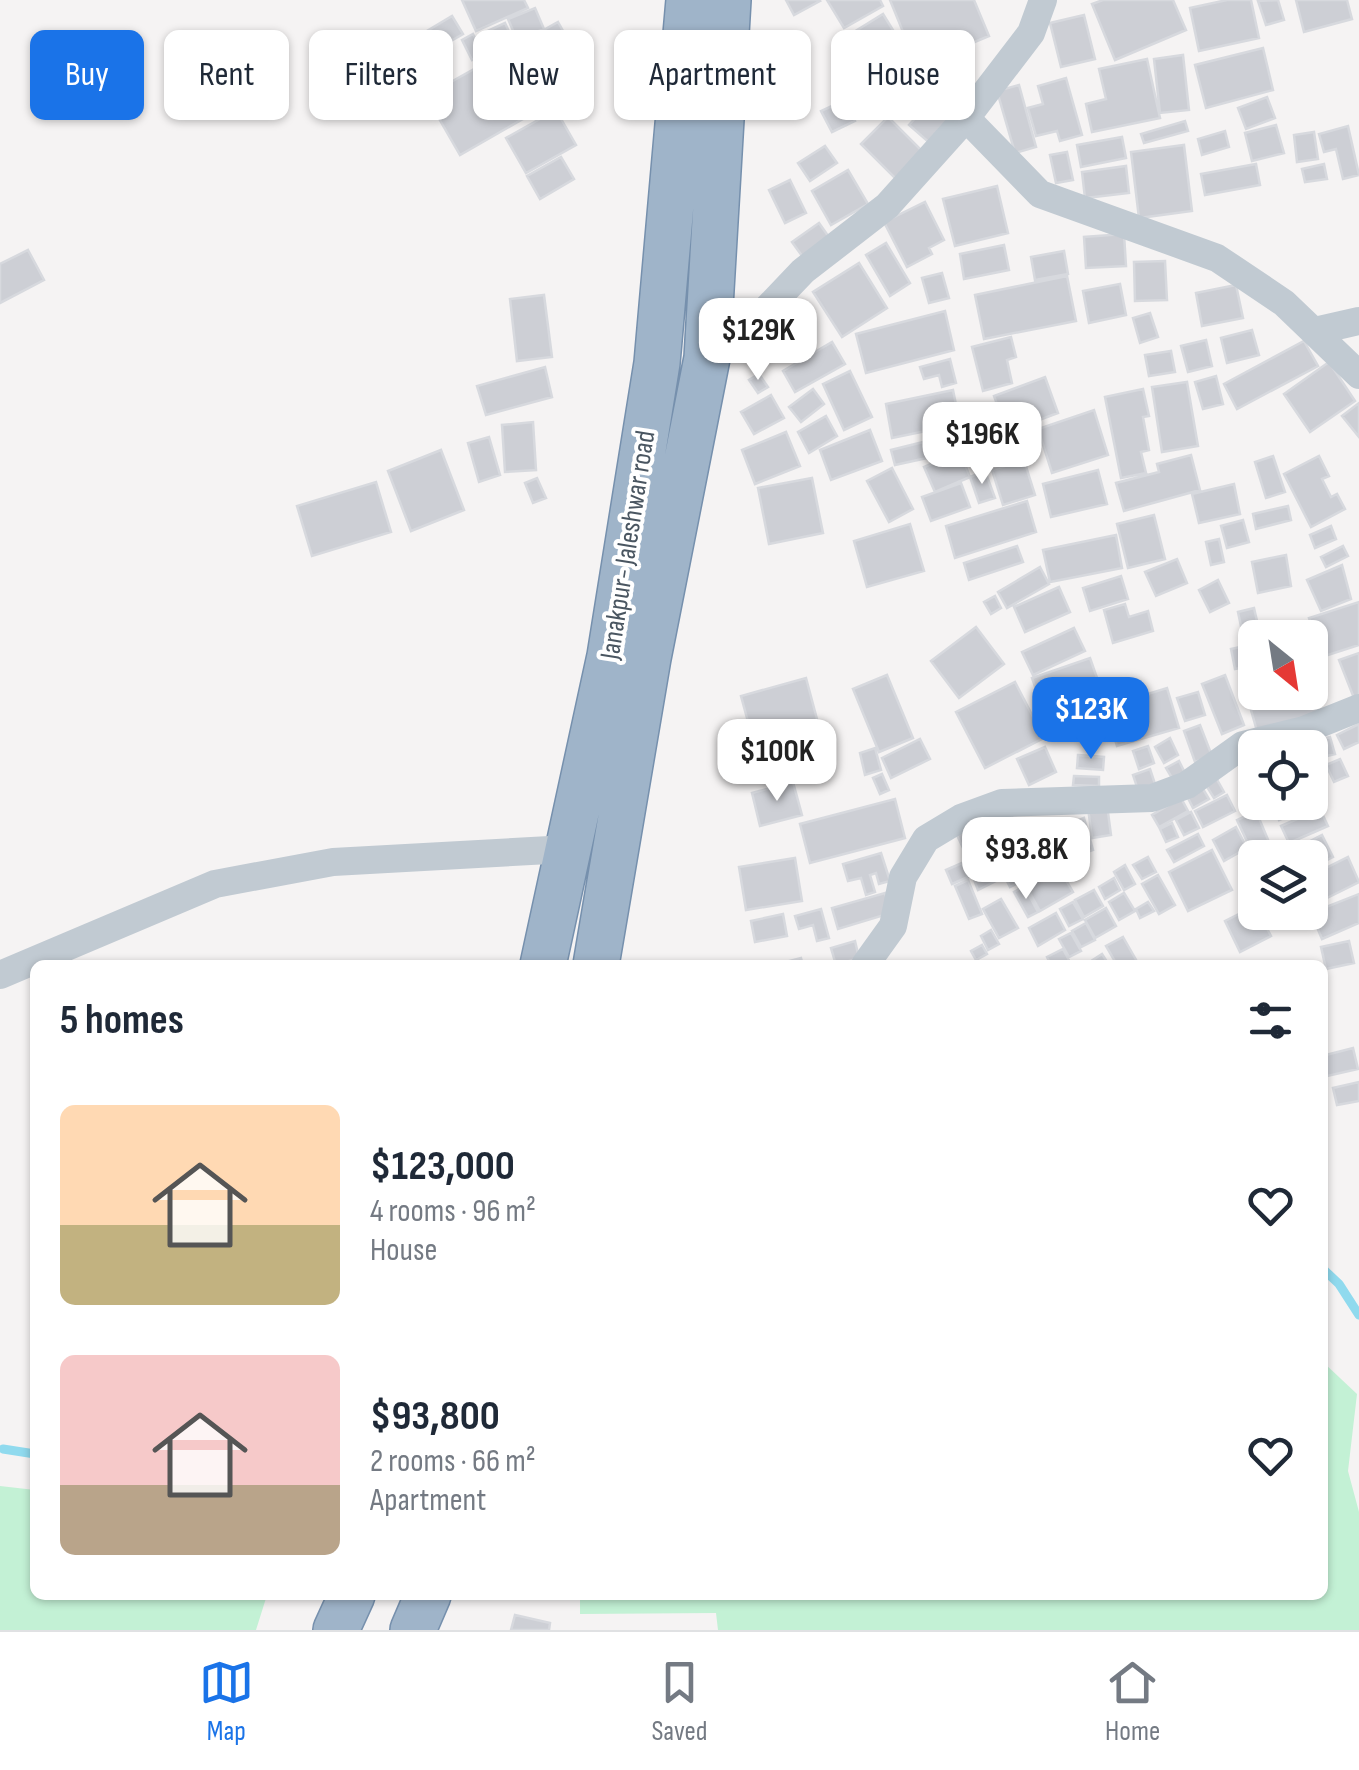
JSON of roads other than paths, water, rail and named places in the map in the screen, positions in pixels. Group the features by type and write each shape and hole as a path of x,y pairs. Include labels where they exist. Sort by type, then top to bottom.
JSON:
{"highway":[{"name":"Janakpur- Jaleshwar road","path":"544,960 610,656 657,362 690,0"},
{"name":"Janakpur- Jaleshwar road","path":"597,960 648,658 707,358 728,0"},
{"path":"336,1630 350,1600"},
{"path":"412,1630 426,1600"}],"street":[{"path":"975,106 1031,33 1043,0"},
{"path":"707,358 740,337 803,271 888,206 964,120"},
{"path":"968,120 1040,194 1217,258 1284,303 1359,375"},
{"path":"1315,331 1359,321"},
{"path":"869,960 893,926 903,877 926,839 962,818 1002,803 1152,798 1187,784 1243,746 1304,730 1359,708"},
{"path":"35,960 215,884 333,862 568,849"},
{"path":"0,975 30,962"}],"waterway":[{"path":"1328,1274 1359,1315"},
{"path":"3,1449 30,1453"}]}
